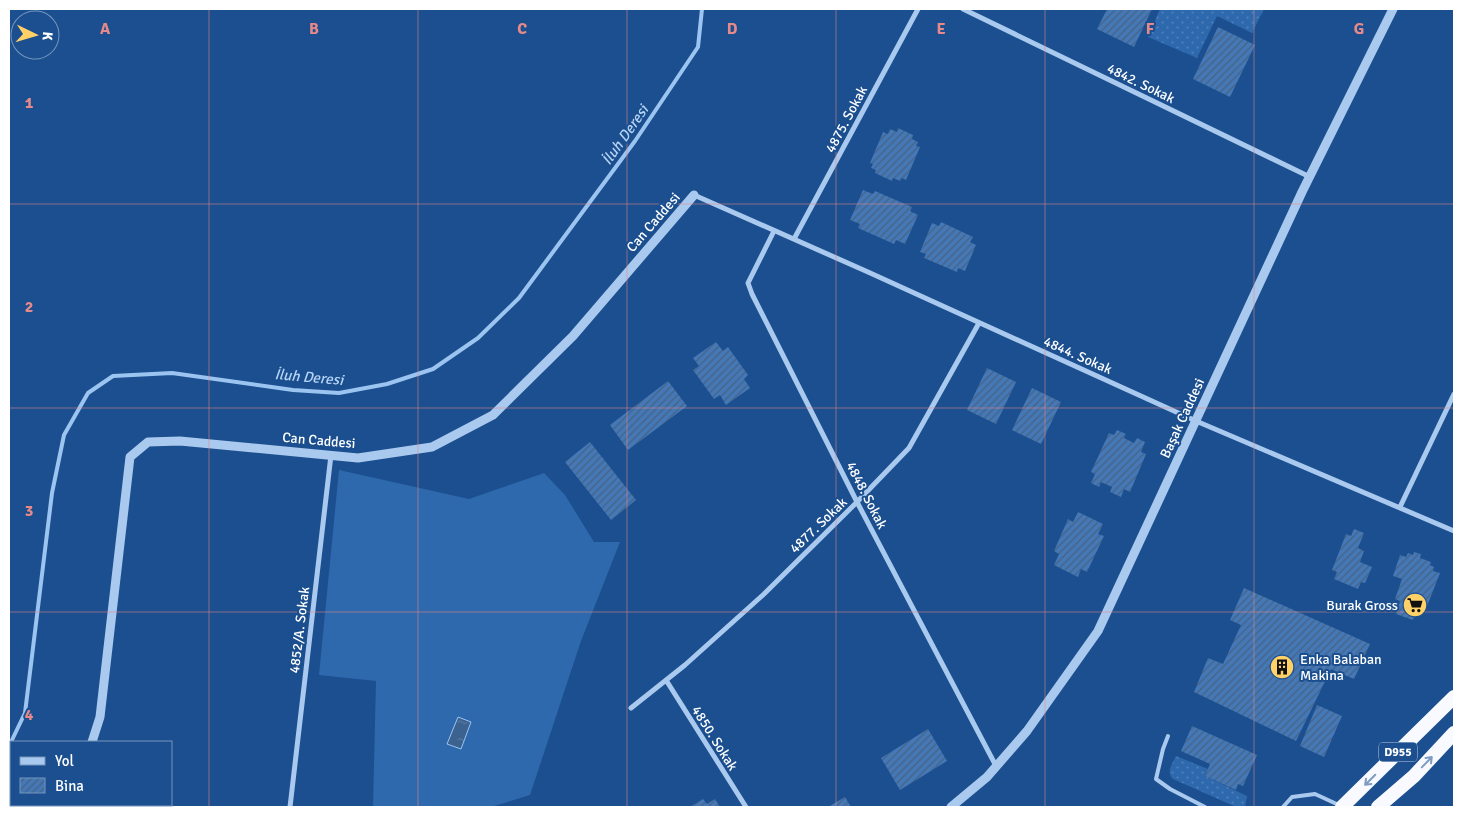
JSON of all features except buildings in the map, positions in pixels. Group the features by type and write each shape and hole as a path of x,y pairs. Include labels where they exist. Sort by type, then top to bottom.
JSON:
{"highway":[{"name":"D955","path":"1342,807 1454,697"},
{"name":"D955","path":"1378,807 1414,776 1454,733"}],"street":[{"name":"4875. Sokak","path":"794,239 918,9"},
{"name":"4842. Sokak","path":"962,9 1310,177"},
{"name":"Başak Caddesi","path":"951,807 987,777 1027,730 1098,631 1302,192 1393,9"},
{"name":"4844. Sokak","path":"694,195 1196,421 1454,531"},
{"name":"Can Caddesi","path":"92,741 100,718 130,457 148,442 180,441 358,458 432,447 493,416 573,336 694,195"},
{"name":"4848. Sokak","path":"774,231 748,283 752,294 857,502 996,766"},
{"name":"4877. Sokak","path":"631,708 685,665 764,594 857,502 908,448 979,322"},
{"path":"1400,507 1454,394"},
{"name":"4852/A. Sokak","path":"290,807 331,455"},
{"name":"4850. Sokak","path":"666,680 746,807"}],"lane":[{"path":"1168,736 1156,779 1170,790 1205,807"},
{"path":"1283,807 1292,797 1315,794 1342,807"}],"shaded area":[{"path":"1160,9 1264,9 1252,33 1217,16 1197,58 1148,37"},
{"path":"339,470 469,499 544,473 565,495 594,542 620,542 581,641 530,795 491,807 373,807 376,681 319,675"},
{"path":"1176,756 1208,769 1205,776 1247,796 1245,807 1236,807 1173,779 1170,771"}],"water":[{"path":"458,717 471,722 461,749 447,744"}],"waterway":[{"name":"İluh Deresi","path":"11,741 25,713 52,493 64,435 88,393 113,376 172,373 293,390 339,393 387,384 433,369 478,338 519,298 635,141 698,47 702,9"}],"place":[{"name":"Burak Gross","path":"1415,605"},
{"name":"Enka Balaban Makina","path":"1282,667"}]}
